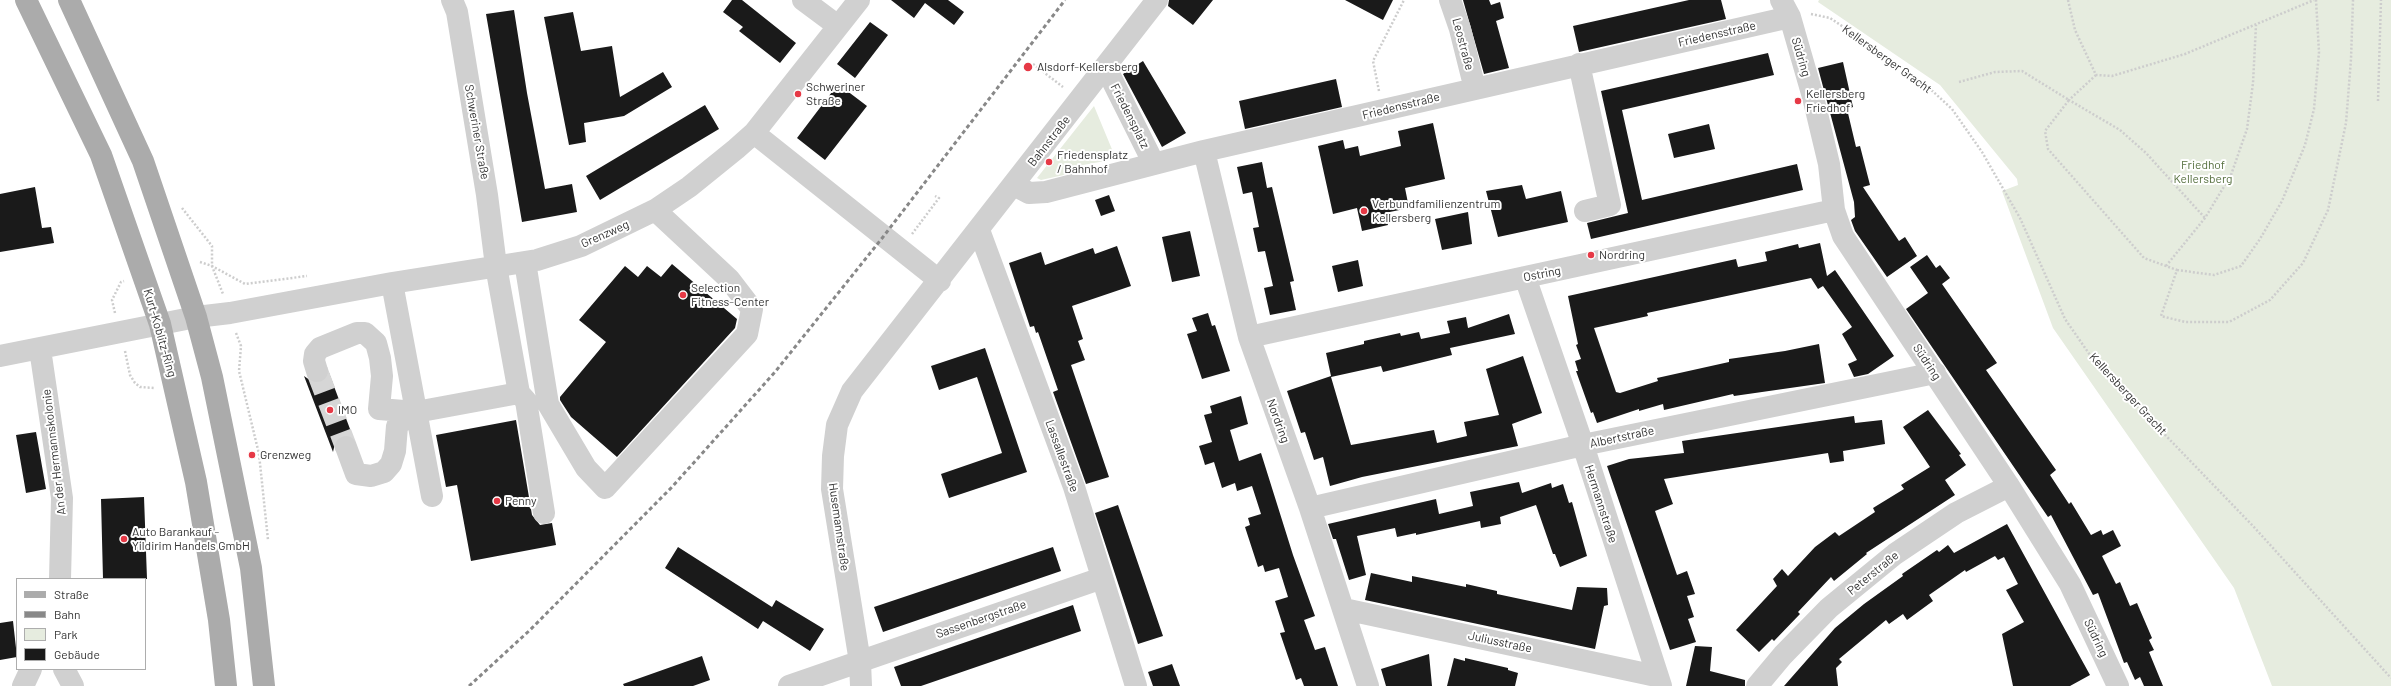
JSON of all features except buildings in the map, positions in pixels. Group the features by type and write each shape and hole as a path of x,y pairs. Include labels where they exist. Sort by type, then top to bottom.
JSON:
{"main road":[{"name":"Kurt-Koblitz-Ring","path":"26,0 102,155 160,324 196,482 219,620 226,686"},
{"path":"69,0 143,161 196,317 212,377 251,568 264,686"}],"street":[{"name":"Schweriner Straße","path":"452,0 458,18 487,195 496,266 519,393 526,401 544,513"},
{"path":"803,0 838,26"},
{"name":"Grenzweg","path":"160,324 196,317 230,313 392,283 537,260 581,246 655,210 689,187 754,133 859,0"},
{"name":"Bahnstraße","path":"940,281 1157,0"},
{"name":"Leostraße","path":"1450,0 1460,29 1475,88"},
{"name":"Friedensstraße","path":"1014,185 1029,193 1046,192 1204,151 1383,111 1579,64 1786,9"},
{"name":"Südring","path":"1786,9 1829,164 1834,210 1843,236 2009,486 2070,584 2118,686"},
{"path":"1579,64 1610,205 1585,211"},
{"name":"Friedensplatz","path":"1106,68 1154,164"},
{"path":"754,133 899,250 940,281"},
{"name":"Nordring","path":"1204,151 1249,337 1310,508 1368,686"},
{"path":"524,262 548,404 586,468 606,488 747,334 752,309 729,279 655,210"},
{"name":"Ostring","path":"1249,337 1834,210"},
{"name":"Lassallestraße","path":"979,230 1074,487 1136,686"},
{"name":"Hermannstraße","path":"1525,277 1582,445 1658,681"},
{"name":"Husemannstraße","path":"861,686 860,662 832,489 833,456 837,425 852,391 940,281"},
{"path":"392,283 432,496"},
{"path":"0,356 160,324"},
{"path":"317,371 314,361 320,348 357,333 365,333 376,343 380,358 382,376 379,409 416,412 519,393"},
{"name":"An der Hermannskolonie","path":"40,349 62,498 60,578"},
{"name":"Albertstraße","path":"1310,508 1582,445 1934,373"},
{"path":"346,447 356,474 370,476 384,472 391,464 395,451 396,426 416,412"},
{"name":"Peterstraße","path":"1757,686 1783,654 1830,608 1895,554 1956,513 2009,486"},
{"name":"Sassenbergstraße","path":"789,686 1102,578"},
{"name":"Juliusstraße","path":"1344,609 1658,681"},
{"path":"23,686 31,670"},
{"path":"65,670 73,686"}],"path":[{"path":"1383,111 1373,61 1404,0"},
{"path":"2068,0 2075,30 2096,75"},
{"path":"2315,0 2319,52 2314,109 2305,145 2282,201 2260,239 2240,266 2214,275 2177,270 2144,258 2048,148 2045,131 2069,100 2096,75 2112,76 2185,54 2256,26 2315,0"},
{"path":"2177,270 2161,316 2185,322 2229,322 2270,300 2303,263 2328,210 2346,123 2351,59 2353,0"},
{"path":"2378,102 2381,0"},
{"name":"Kellersberger Gracht","path":"1786,9 1830,18 1927,86 1952,109 1982,152 2020,218 2065,319 2090,355 2116,385 2253,526 2391,678"},
{"path":"2166,266 2205,218 2232,175 2247,130 2253,84 2256,26"},
{"path":"1033,64 1080,100"},
{"path":"1959,82 1995,72 2022,71 2120,130 2146,153 2205,218"},
{"path":"899,250 939,198 936,196"},
{"path":"212,266 230,313 240,346 239,371"}],"green space":[{"name":"Friedhof Kellersberg","path":"1819,0 2391,0 2391,686 2272,686 2234,588 2053,328 2002,191 2018,185 2017,179 1940,85 1818,2"},
{"path":"1094,106 1116,159 1072,167 1073,173 1041,180 1037,178"}],"tunnel":[{"path":"317,371 346,447"}],"railway":[{"path":"469,686 529,631 672,487 775,372 883,237 1065,0"}],"place":[{"name":"Alsdorf-Kellersberg","path":"1028,67"},
{"name":"Schweriner Straße","path":"798,94"},
{"name":"Kellersberg Friedhof","path":"1798,101"},
{"name":"Friedensplatz / Bahnhof","path":"1049,162"},
{"name":"Verbundfamilienzentrum Kellersberg","path":"1364,211"},
{"name":"Nordring","path":"1591,255"},
{"name":"Selection Fitness-Center","path":"683,295"},
{"name":"IMO","path":"330,410"},
{"name":"Grenzweg","path":"252,455"},
{"name":"Penny","path":"497,501"},
{"name":"Auto Barankauf - Yildirim Handels GmbH","path":"124,539"}]}
